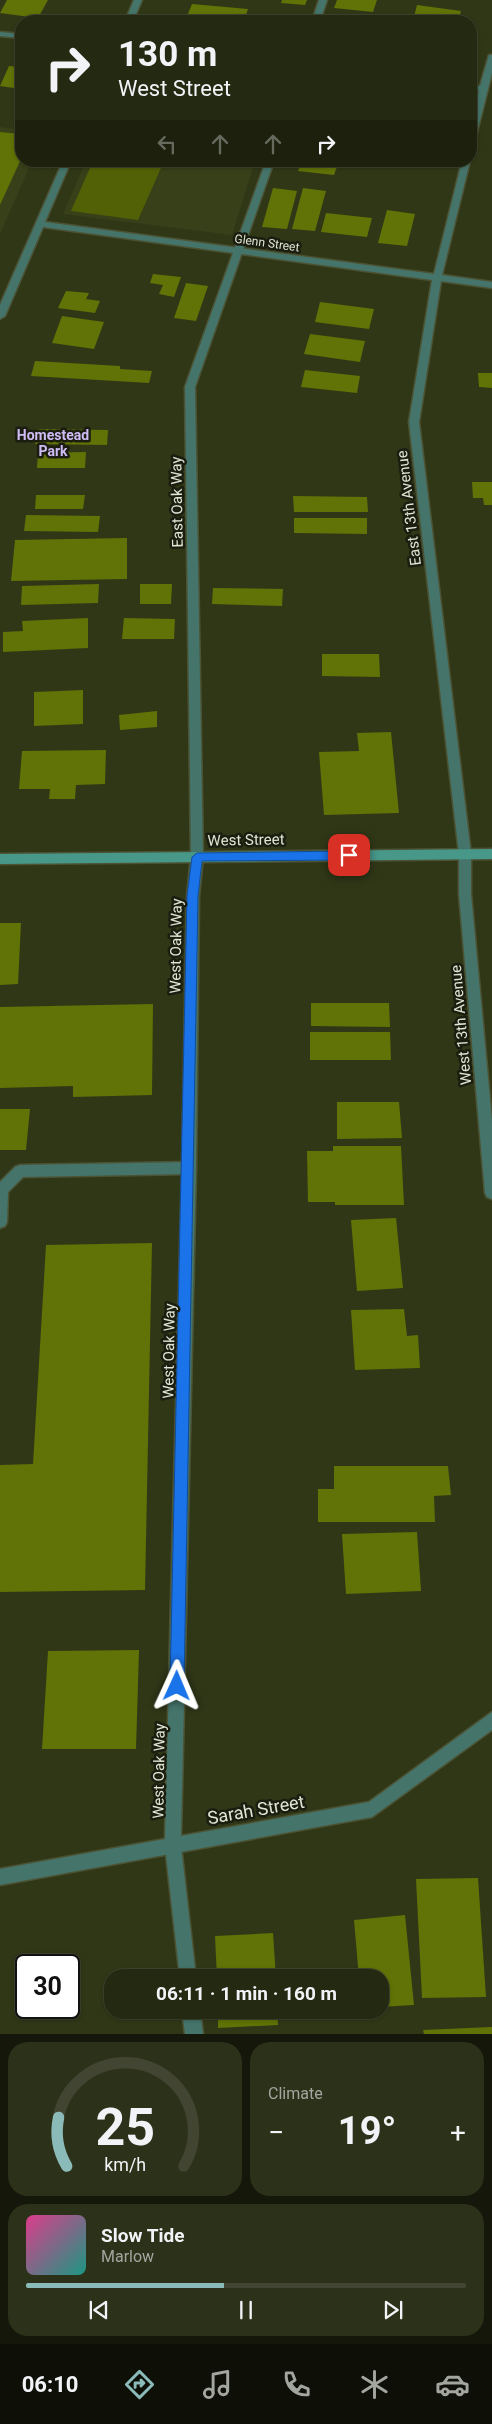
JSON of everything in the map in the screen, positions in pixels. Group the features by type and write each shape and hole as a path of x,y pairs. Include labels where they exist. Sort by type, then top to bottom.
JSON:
{"main road":[{"name":"West Street","path":"0,859 492,854"}],"street":[{"path":"132,15 138,0"},
{"path":"318,15 323,0"},
{"path":"0,34 15,35"},
{"path":"477,116 492,57"},
{"path":"477,88 484,89"},
{"path":"0,316 64,167"},
{"name":"East Oak Way","path":"197,857 190,387 268,167"},
{"name":"East 13th Avenue","path":"465,167 437,279 414,422 465,854"},
{"name":"Glenn Street","path":"39,224 492,285"},
{"name":"West 13th Avenue","path":"465,854 465,894 492,1193"},
{"name":"West Oak Way","path":"187,1969 173,1846 189,1168 193,896 197,857"},
{"path":"0,1222 2,1189 20,1171 189,1168"},
{"name":"Sarah Street","path":"0,1877 372,1809 492,1720"},
{"path":"192,2019 194,2034"}],"shaded area":[{"path":"0,127 15,129 15,167 29,167 0,234"},
{"path":"83,167 253,167 232,235 63,214"}],"green space":[{"path":"90,167 161,167 138,220 71,211"}],"building":[{"path":"7,0 48,0 40,15 0,13"},
{"path":"282,0 307,0 305,5 281,3"},
{"path":"337,0 377,0 373,12 334,8"},
{"path":"192,4 248,9 246,15 187,15"},
{"path":"417,5 461,11 460,15 414,15"},
{"path":"9,66 15,66 15,88 0,86"},
{"path":"0,132 15,133 15,167 17,167 0,205"},
{"path":"300,167 337,167 334,175 298,171"},
{"path":"273,188 297,191 287,229 262,227"},
{"path":"303,188 326,191 315,231 292,229"},
{"path":"387,210 415,214 407,246 378,243"},
{"path":"326,213 372,218 367,237 321,232"},
{"path":"153,274 181,277 174,297 159,294 163,285 150,283"},
{"path":"186,283 208,286 196,321 174,318"},
{"path":"66,291 89,293 86,299 100,301 95,313 58,308"},
{"path":"320,302 374,309 369,329 315,322"},
{"path":"62,316 104,322 94,349 52,343"},
{"path":"310,334 365,341 360,362 304,354"},
{"path":"35,361 120,366 120,369 152,371 149,383 31,376"},
{"path":"305,370 360,376 357,393 301,387"},
{"path":"478,373 492,373 492,388 479,387"},
{"path":"37,429 108,430 107,445 35,444"},
{"path":"86,452 85,468 37,468 38,453"},
{"path":"472,482 492,482 492,505 484,505 483,498 473,498"},
{"path":"36,495 85,495 83,509 35,509"},
{"path":"293,496 367,497 368,512 294,512"},
{"path":"26,515 100,516 98,532 24,531"},
{"path":"294,518 367,518 367,534 294,533"},
{"path":"127,538 127,579 11,581 15,540"},
{"path":"99,584 98,603 21,605 22,586"},
{"path":"140,584 172,584 171,604 140,604"},
{"path":"213,588 283,589 282,606 212,604"},
{"path":"88,618 88,648 3,652 3,632 23,631 22,621"},
{"path":"124,618 175,619 174,639 122,639"},
{"path":"322,654 379,654 380,677 322,676"},
{"path":"83,690 83,724 34,726 34,692"},
{"path":"157,711 157,727 120,730 119,715"},
{"path":"391,732 399,813 324,815 319,752 359,751 357,733"},
{"path":"106,750 105,784 76,785 75,799 49,799 50,789 19,789 22,751"},
{"path":"0,923 21,923 18,984 0,985"},
{"path":"311,1003 389,1003 390,1027 311,1026"},
{"path":"153,1004 152,1095 73,1097 73,1086 0,1088 0,1007"},
{"path":"310,1032 390,1032 391,1060 310,1060"},
{"path":"337,1102 399,1102 402,1138 337,1139"},
{"path":"0,1109 30,1109 26,1150 0,1150"},
{"path":"333,1146 401,1146 404,1205 335,1205 335,1202 308,1202 307,1151 333,1151"},
{"path":"396,1218 403,1288 357,1291 351,1220"},
{"path":"152,1243 145,1590 0,1592 0,1465 33,1464 46,1245"},
{"path":"404,1309 407,1336 418,1335 420,1368 355,1370 351,1310"},
{"path":"334,1466 448,1466 451,1495 434,1496 435,1522 318,1522 318,1489 334,1489"},
{"path":"417,1532 421,1591 346,1594 342,1534"},
{"path":"139,1650 136,1749 42,1749 48,1651"},
{"path":"478,1878 486,1997 422,1998 416,1879"},
{"path":"405,1915 414,2005 389,2006 389,1969 358,1969 354,1920"},
{"path":"273,1933 275,1969 217,1969 215,1936"},
{"path":"218,2019 278,2019 278,2025 218,2028"},
{"path":"492,2027 492,2034 424,2034 423,2030"}],"district":[{"name":"Homestead Park","path":"53,444"}],"route":[{"path":"177,1686 189,1188 193,896 197,857 349,855"}]}
